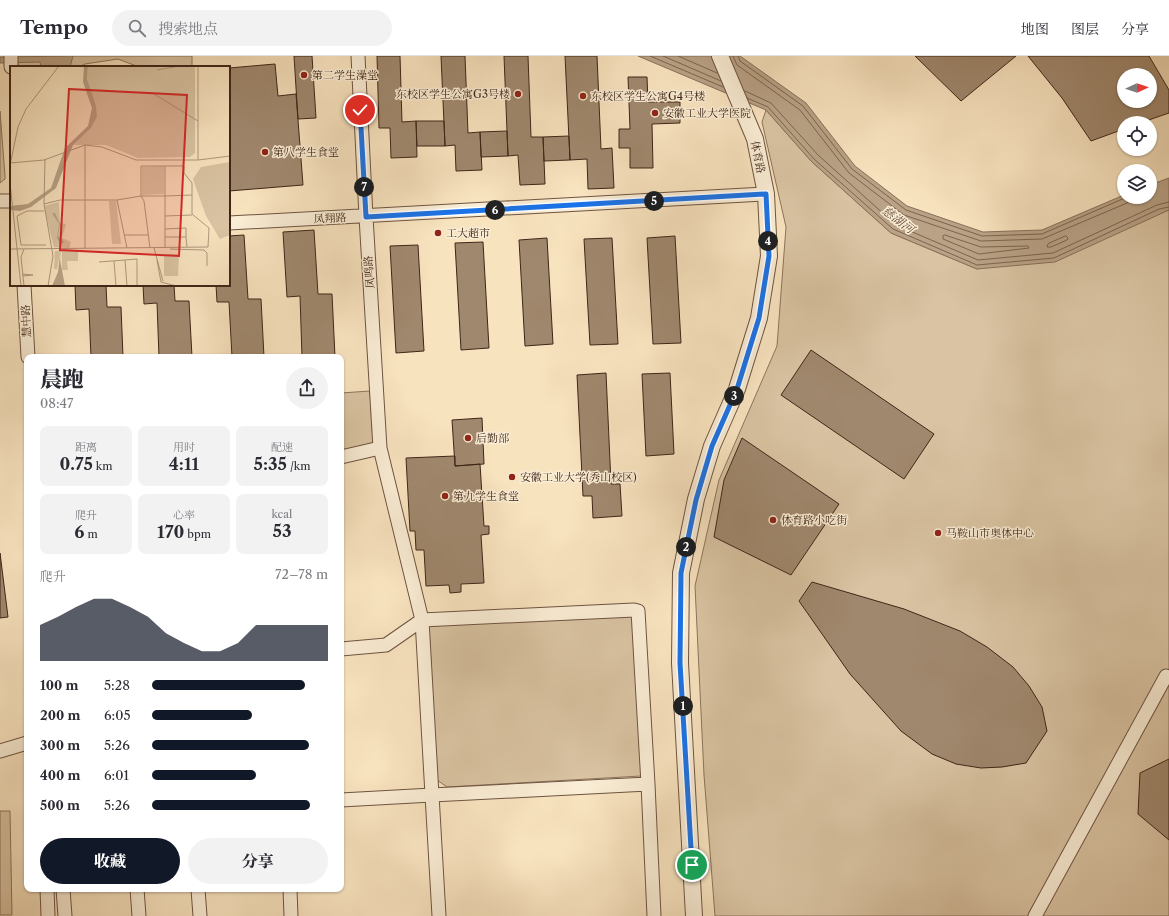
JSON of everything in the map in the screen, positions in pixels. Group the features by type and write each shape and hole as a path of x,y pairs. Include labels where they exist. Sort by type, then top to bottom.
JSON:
{"street":[{"path":"11,56 12,66"},
{"name":"凤鸣路","path":"358,56 380,448 422,620 439,916"},
{"name":"体育路","path":"694,916 680,663 681,573 696,500 712,446 737,389 759,318 769,256 766,194 756,139 720,56"},
{"name":"凤翔路","path":"230,223 366,217 766,194"},
{"name":"慧中路","path":"24,286 28,354"},
{"path":"344,456 380,448"},
{"path":"344,649 386,645 422,620 638,611 654,916"},
{"path":"1035,916 1166,676"},
{"path":"0,751 24,744"},
{"path":"344,800 648,784"},
{"path":"47,892 48,916"},
{"path":"63,892 65,916"},
{"path":"137,892 139,916"},
{"path":"198,892 200,916"},
{"path":"290,892 292,916"}],"shaded area":[{"path":"18,56 192,56 192,66 136,66 118,59 85,64 81,66 18,66"},
{"name":"马鞍山市奥体中心","path":"766,110 811,161 891,233 977,269 1169,210 1169,916 715,916 704,775 695,586 719,480 777,346 786,227 762,122"},
{"path":"0,111 5,179 0,183"},
{"path":"370,391 373,443 344,450 344,393"},
{"path":"633,615 643,774 641,776 447,787 437,780 429,626"},
{"path":"0,811 10,811 12,915 0,915"}],"water":[{"path":"73,56 70,66 41,66 40,62 0,63 0,57"},
{"name":"慈湖河","path":"638,56 740,56 806,103 855,166 907,206 983,232 1042,230 1117,198 1117,204 1157,204 1157,182 1169,178 1169,210 1055,262 977,269 891,233 811,161 766,110"}],"building":[{"name":"第二学生澡堂","path":"294,56 312,56 316,118 298,119"},
{"path":"377,56 400,56 402,122 416,121 417,157 391,158 390,128 379,128"},
{"path":"441,56 465,56 468,133 480,132 482,170 456,171 455,145 445,146"},
{"name":"东校区学生公寓G3号楼","path":"504,56 528,56 531,137 543,137 545,184 520,185 518,155 508,156"},
{"name":"东校区学生公寓G4号楼","path":"565,56 597,56 601,149 612,148 614,188 588,189 587,159 570,160"},
{"path":"915,56 1016,56 961,101"},
{"path":"1028,56 1149,56 1156,68 1117,68 1117,108 1157,108 1157,70 1169,90 1169,113 1157,117 1117,116 1117,132 1091,141 1062,98"},
{"name":"第八学生食堂","path":"275,64 278,96 296,94 303,185 230,191 230,68"},
{"name":"安徽工业大学医院","path":"628,77 647,77 648,102 680,102 680,123 652,124 653,168 630,168 630,148 619,148 619,129 630,129"},
{"path":"416,121 444,121 445,146 417,146"},
{"path":"507,131 508,156 481,157 480,132"},
{"path":"569,136 570,160 544,161 543,137"},
{"path":"314,230 318,294 332,294 335,354 302,354 300,296 287,297 283,232"},
{"path":"244,235 248,299 261,299 264,354 232,354 229,302 217,302 216,286 230,286 230,236"},
{"path":"675,236 681,343 653,344 647,238"},
{"path":"547,238 553,344 525,346 519,240"},
{"path":"612,238 618,344 590,345 584,239"},
{"path":"483,242 489,348 461,350 455,243"},
{"path":"418,245 424,351 396,353 390,246"},
{"path":"75,286 106,286 107,307 121,307 123,354 91,354 89,309 76,310"},
{"path":"143,286 174,286 175,301 189,301 192,354 159,354 157,303 144,304"},
{"path":"811,350 934,434 904,479 781,395"},
{"path":"606,373 611,484 620,484 622,516 593,518 592,496 583,496 577,375"},
{"path":"670,373 674,454 646,456 642,374"},
{"name":"后勤部","path":"482,418 484,464 455,466 452,420"},
{"name":"体育路小吃街","path":"742,438 839,504 791,575 714,537 724,480"},
{"name":"第九学生食堂","path":"455,456 455,466 480,464 484,526 489,526 489,534 481,535 484,583 461,584 461,592 450,593 449,585 426,586 424,550 416,550 415,531 410,531 406,458"},
{"path":"0,553 8,617 0,618"},
{"path":"812,582 904,609 960,631 987,647 1013,667 1029,686 1042,707 1047,731 1026,763 1002,767 981,768 956,764 932,754 901,731 850,674 799,601"},
{"path":"1169,759 1169,840 1138,814 1140,773"}],"place":[{"name":"第二学生澡堂","path":"304,75"},
{"name":"东校区学生公寓G3号楼","path":"518,94"},
{"name":"东校区学生公寓G4号楼","path":"583,96"},
{"name":"安徽工业大学医院","path":"655,113"},
{"name":"第八学生食堂","path":"265,152"},
{"name":"工大超市","path":"438,233"},
{"name":"后勤部","path":"468,438"},
{"name":"安徽工业大学(秀山校区)","path":"512,477"},
{"name":"第九学生食堂","path":"445,496"},
{"name":"体育路小吃街","path":"773,520"},
{"name":"马鞍山市奥体中心","path":"938,533"}],"route":[{"path":"360,110 366,217 766,194 769,256 759,318 737,389 712,446 696,500 681,573 680,663 692,865"}]}
